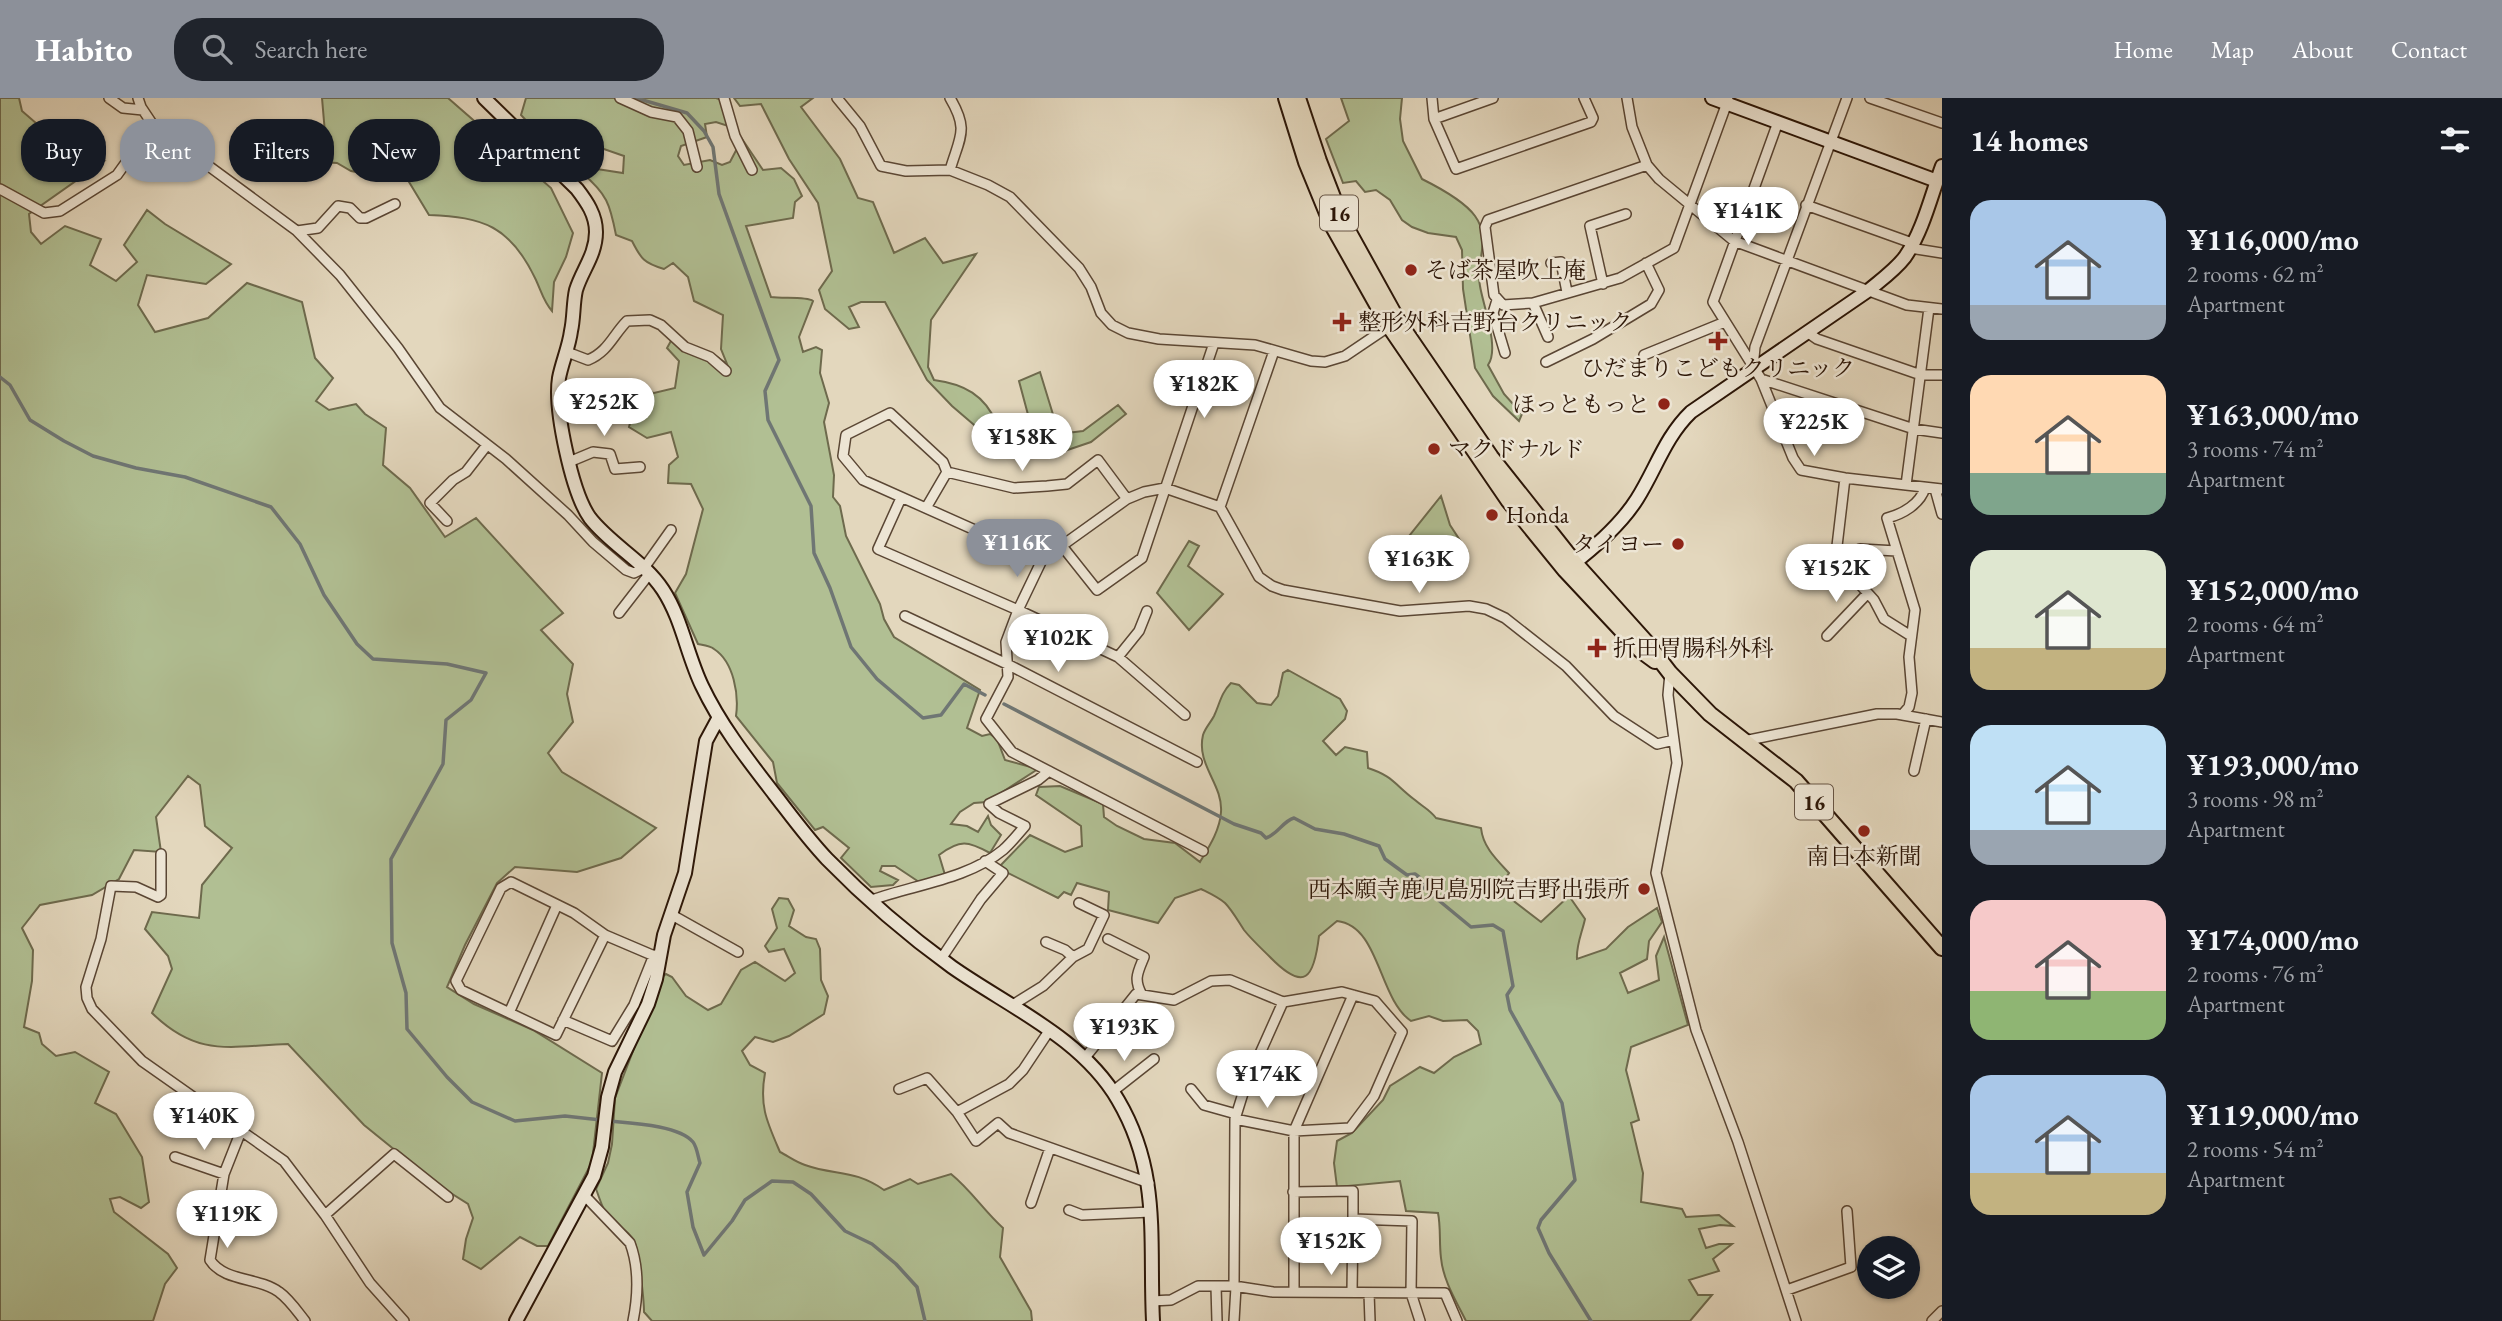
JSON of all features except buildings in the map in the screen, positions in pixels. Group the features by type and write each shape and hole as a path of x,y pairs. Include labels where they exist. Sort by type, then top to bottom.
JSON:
{"main road":[{"name":"16","path":"1286,98 1306,162 1331,223 1508,500 1570,566 1640,650 1670,673 1710,714 1796,782 1942,947"},
{"name":"16","path":"1298,98 1341,218 1394,324"}],"street":[{"path":"109,98 123,108 141,105 150,99"},
{"path":"484,98 577,189 588,202 593,216 596,240 592,258 576,289 559,378 558,398 569,462 581,503 604,534 647,570 666,594 701,684 719,717 741,752 809,839 872,900 941,959 1049,1031 1084,1059 1112,1091 1139,1141 1149,1183 1153,1321"},
{"path":"620,98 651,112 677,117 688,131 697,167"},
{"path":"724,98 734,136 752,170"},
{"path":"837,98 860,126 881,166 906,171 950,170 1010,197 1079,268 1091,287 1101,313 1112,325 1128,333 1159,339 1255,345 1311,362 1325,362 1345,356 1394,324"},
{"path":"950,98 961,117 962,127 950,170"},
{"path":"1432,98 1434,119 1455,169 1591,122 1593,118 1584,98"},
{"path":"1434,119 1493,98"},
{"path":"1627,98 1633,127 1647,164 1659,179 1734,241 1907,305 1942,309"},
{"path":"1712,98 1728,101 1939,182"},
{"path":"1757,373 1755,347 1847,98"},
{"path":"1870,98 1942,123"},
{"path":"1647,164 1488,220 1485,228 1494,295 1497,300 1503,305 1533,303 1603,284 1620,278 1674,248 1728,101"},
{"path":"1778,122 1713,302 1757,373 1793,458 1801,470 1934,489"},
{"path":"1570,566 1596,547 1629,511 1677,425 1691,412 1757,373 1807,332 1891,272 1911,245 1939,182 1942,166"},
{"path":"215,170 298,230 340,275 403,355 440,408 568,515 584,534 626,570 634,573 647,570"},
{"path":"0,189 44,213 60,211 120,171"},
{"path":"298,230 318,228 338,206 349,208 360,218 366,218 395,204"},
{"path":"1806,205 1911,245 1942,253"},
{"path":"1603,284 1590,226 1626,214"},
{"path":"1551,263 1561,262 1567,292"},
{"path":"1546,362 1592,339 1651,304 1659,290 1646,264"},
{"path":"1497,300 1493,313 1505,353"},
{"path":"1533,303 1548,337"},
{"path":"1906,485 1929,308"},
{"path":"566,352 588,360 599,356 627,321 650,320 668,331 685,347 710,357 726,371"},
{"path":"1644,355 1725,322"},
{"path":"1807,332 1817,339 1921,375 1942,375"},
{"path":"1062,546 1094,588 1101,589 1142,558 1214,343"},
{"path":"1220,507 1274,351"},
{"path":"1757,373 1914,429 1942,433"},
{"path":"947,472 943,462 890,413 846,435 843,456 863,480 1042,560"},
{"path":"447,522 430,503 453,480 466,472 487,445"},
{"path":"569,462 593,452 610,454 615,469 640,467"},
{"path":"947,472 1014,488 1048,486 1067,484 1098,460 1127,499"},
{"path":"926,508 947,472"},
{"path":"1845,478 1838,546 1840,558 1845,568 1874,600 1884,619 1911,636"},
{"path":"1203,851 1012,752 986,719 1008,677 1006,642 1042,560 1127,499 1144,492 1165,488 1220,507 1259,577 1283,590 1400,611 1469,606 1486,609 1505,618 1566,666 1614,716 1657,744 1674,740"},
{"path":"1934,489 1942,514"},
{"path":"1902,715 1909,707 1912,693 1909,657 1915,610 1887,519 1899,515 1934,489"},
{"path":"901,498 878,549 1118,657 1185,715"},
{"path":"619,613 671,530"},
{"path":"1840,558 1860,549 1897,551"},
{"path":"1827,636 1867,594"},
{"path":"1118,657 1139,631 1147,611"},
{"path":"905,616 1009,665 1197,762"},
{"path":"1670,673 1668,695 1677,763 1656,873 1692,1020 1738,1143 1796,1321"},
{"path":"1743,741 1877,714 1902,715 1942,723"},
{"path":"563,1020 612,1041 634,1005 657,957 685,873 706,741 719,717"},
{"path":"1914,771 1926,719"},
{"path":"872,900 928,884 985,861 1002,850 1025,826 999,813 989,804 1038,780 1049,771"},
{"path":"161,855 161,895 158,897 136,887 111,886 101,939 86,987 92,1009 131,1051 284,1161 325,1215 370,1283 404,1321"},
{"path":"941,959 981,899 1003,873 985,861"},
{"path":"605,934 556,1035 461,990 456,981 501,888 511,882 574,913 605,934 657,957"},
{"path":"1011,1006 1052,979 1073,957 1088,949 1104,915 1079,903"},
{"path":"509,1013 557,905"},
{"path":"672,915 738,951"},
{"path":"1108,939 1144,957 1136,985 1142,995"},
{"path":"1046,942 1065,950 1073,957"},
{"path":"516,1321 594,1176 602,1147 608,1097 615,1072 648,1004 656,979 657,957"},
{"path":"1084,1059 1136,994 1174,1000 1211,981 1230,980 1283,1002 1342,992 1374,1001 1402,1032 1374,1096 1350,1128 1294,1131 1204,1105 1191,1089"},
{"path":"1294,1292 1294,1131 1353,995"},
{"path":"1234,1321 1235,1116 1283,1002"},
{"path":"957,1112 1009,1084 1023,1070 1049,1031"},
{"path":"1112,1091 1154,1059"},
{"path":"899,1089 927,1078 957,1112 976,1141 998,1123 1009,1133 1149,1183"},
{"path":"242,1131 224,1174 210,1260 220,1272 264,1284 279,1292 305,1321"},
{"path":"1031,1203 1050,1148"},
{"path":"325,1215 394,1154 448,1197"},
{"path":"175,1157 224,1174"},
{"path":"1293,1192 1353,1191 1352,1292"},
{"path":"584,1195 631,1243 637,1288 633,1321"},
{"path":"1069,1210 1082,1215 1151,1212"},
{"path":"1787,1290 1851,1267 1847,1211"},
{"path":"1353,1219 1412,1221 1411,1293 1420,1321"},
{"path":"1152,1301 1171,1300 1198,1286 1273,1292 1445,1293 1457,1321"},
{"path":"1216,1286 1217,1321"},
{"path":"1369,1293 1370,1321"},
{"path":"1933,1321 1942,1311"}],"green space":[{"path":"0,98 19,98 22,111 31,119 21,119 21,182 74,182 29,214 31,232 41,244 65,226 101,239 90,265 116,281 137,262 124,245 147,210 231,264 206,284 147,275 138,305 155,332 208,318 247,283 302,302 315,358 333,378 316,401 329,410 356,404 365,414 386,428 383,465 410,488 445,537 476,518 563,613 541,630 573,664 567,694 573,722 548,753 562,772 656,828 621,858 577,872 515,867 497,883 447,987 474,1004 533,1030 602,1073 592,1162 548,1246 537,1246 520,1237 481,1269 463,1259 473,1218 468,1204 438,1185 364,1125 288,1044 232,1047 200,1043 184,1037 152,1013 172,969 168,956 145,929 152,912 199,918 202,885 232,848 205,826 200,785 188,776 156,817 161,852 134,850 119,879 92,895 40,905 22,928 33,950 32,981 24,1027 39,1033 42,1044 56,1056 75,1052 109,1072 95,1103 116,1114 142,1157 149,1202 141,1208 120,1197 110,1199 114,1212 168,1254 177,1268 165,1284 153,1321 0,1321"},
{"path":"322,98 448,98 472,119 454,119 454,182 544,182 551,188 573,233 566,257 554,282 552,311 525,260 505,236 480,222 429,215 409,182 440,182 440,119 348,119 348,169 334,163 334,119 324,119"},
{"path":"526,98 716,98 722,100 731,127 716,122 705,124 707,137 681,146 678,156 684,165 710,160 722,165 730,162 742,139 763,170 781,168 794,179 802,196 795,202 793,218 746,226 771,297 813,301 799,337 803,352 816,347 822,350 820,373 829,403 824,422 834,475 833,497 840,506 846,536 894,637 980,690 967,728 982,736 990,734 997,739 1005,760 1038,769 987,802 974,803 960,812 951,824 967,826 978,832 988,816 991,825 1001,835 990,853 970,844 953,846 939,855 945,875 922,884 895,866 882,866 880,871 898,880 893,885 871,887 841,858 849,848 823,827 815,830 777,783 773,762 736,716 737,698 731,670 713,648 698,644 675,593 686,574 703,509 691,484 668,483 669,465 678,457 671,432 647,438 629,427 639,389 654,393 675,388 679,361 667,348 672,339 687,350 716,356 727,364 721,349 723,315 694,301 688,277 673,263 664,269 652,265 641,256 632,241 616,235 606,200 592,182 604,182 604,170 623,173 624,156 604,149 604,119 525,119 521,115"},
{"path":"734,98 813,98 801,107 840,159 858,198 873,202 894,253 925,238 943,263 976,254 931,320 928,367 934,380 964,388 980,398 997,424 1017,423 1034,437 1019,381 1040,372 1059,434 1083,431 1118,405 1126,414 1091,442 1044,458 1016,454 994,442 952,406 927,380 885,302 861,302 849,307 859,327 849,329 825,309 819,290 832,271 818,203 789,159 761,104 740,106"},
{"path":"1341,98 1402,98 1400,119 1403,141 1422,179 1465,205 1480,225 1483,242 1479,277 1492,338 1488,365 1504,394 1522,414 1519,421 1493,396 1475,368 1463,289 1462,250 1456,237 1428,233 1412,227 1402,220 1390,200 1376,190 1365,192 1356,181 1343,183 1326,139 1349,121"},
{"path":"1441,496 1450,525 1467,551 1403,561 1398,550"},
{"path":"1189,541 1199,546 1188,566 1223,594 1189,630 1157,593"},
{"path":"1288,670 1340,699 1347,711 1345,719 1323,741 1336,755 1345,747 1367,752 1368,768 1389,778 1436,818 1481,828 1487,847 1509,873 1498,889 1541,922 1569,896 1585,919 1577,959 1606,949 1628,927 1657,908 1662,922 1649,941 1647,959 1620,973 1628,993 1659,980 1656,956 1664,937 1688,1025 1631,1047 1626,1070 1639,1120 1631,1123 1643,1173 1641,1202 1682,1209 1686,1217 1719,1215 1733,1226 1720,1225 1699,1229 1706,1248 1732,1244 1713,1259 1719,1271 1689,1280 1698,1295 1712,1295 1690,1321 1466,1321 1444,1274 1438,1213 1406,1211 1400,1181 1337,1187 1334,1163 1337,1141 1352,1133 1383,1100 1390,1086 1420,1067 1434,1073 1454,1057 1481,1044 1478,1031 1467,1020 1443,1021 1429,1016 1411,1021 1400,1010 1392,996 1371,949 1351,926 1337,921 1319,936 1311,971 1300,977 1282,968 1257,944 1225,903 1201,889 1175,898 1158,923 1108,910 1109,892 1077,883 1071,895 1064,892 1058,898 998,868 1030,835 1065,852 1082,846 1081,826 1036,795 1039,787 1060,786 1103,804 1104,817 1117,826 1144,839 1175,843 1200,862 1216,832 1221,812 1218,792 1203,756 1204,732 1231,683 1239,685 1257,703 1271,705 1278,696 1283,673"},
{"path":"779,898 788,899 794,910 789,926 806,937 816,939 820,949 821,980 828,996 824,1014 789,1036 773,1042 755,1037 742,1051 750,1065 765,1073 765,1114 780,1152 805,1165 854,1176 884,1190 910,1179 918,1184 951,1174 1003,1228 1000,1257 1031,1311 1032,1321 652,1321 644,1312 634,1241 608,1216 596,1189 608,1163 612,1144 615,1098 661,978 666,974 672,977 686,996 708,1010 721,1004 741,970 755,962 785,981 795,973 784,949 769,952 765,946 777,928 772,909"}],"waterway":[{"path":"636,98 687,113 704,131 713,147 719,194 779,360 765,391 768,420 811,506 814,553 851,647 877,679 923,718 941,715 964,684 985,695"},
{"path":"0,377 10,385 30,420 93,456 136,468 185,477 271,507 300,544 324,595 357,644 373,659 447,664 486,673 471,700 446,720 443,764 391,859 392,943 406,993 407,1029 472,1102 515,1121 565,1116 601,1120"},
{"path":"1004,704 1234,824 1261,833 1266,838 1294,818 1315,829 1344,834 1379,846 1385,859 1407,875 1415,874 1419,877 1425,889 1471,927 1493,925 1503,931 1513,986 1507,995 1510,1010 1562,1103 1575,1180 1541,1220 1538,1228 1549,1253 1591,1321"},
{"path":"609,1121 666,1128 686,1136 693,1142 700,1163 687,1192 693,1227 704,1255 732,1221 745,1200 772,1181 793,1182 811,1194 845,1231 872,1244 896,1264 917,1287 925,1321"}],"place":[{"name":"そば茶屋吹上庵","path":"1411,270"},
{"name":"整形外科吉野台クリニック","path":"1342,322"},
{"name":"ひだまりこどもクリニック","path":"1718,341"},
{"name":"ほっともっと","path":"1664,404"},
{"name":"マクドナルド","path":"1434,449"},
{"name":"Honda","path":"1492,515"},
{"name":"タイヨー","path":"1678,544"},
{"name":"折田胃腸科外科","path":"1597,648"},
{"name":"南日本新聞","path":"1864,831"},
{"name":"西本願寺鹿児島別院吉野出張所","path":"1644,889"}]}
